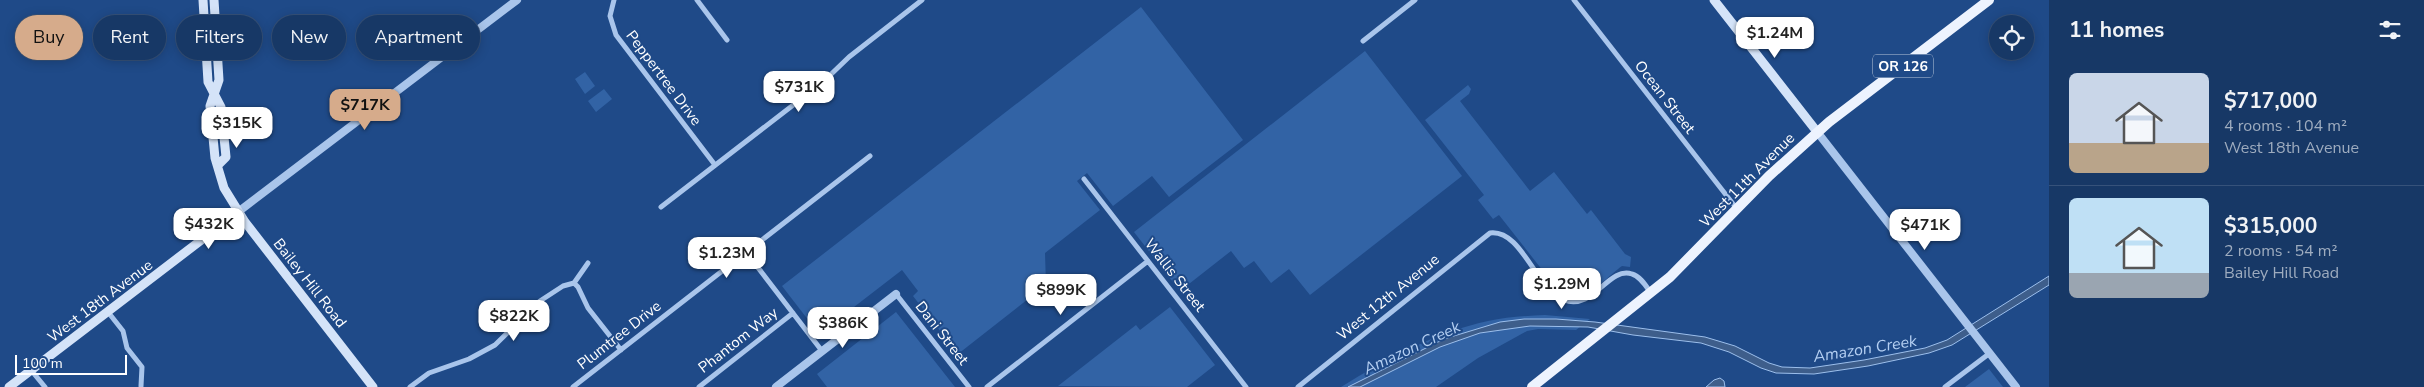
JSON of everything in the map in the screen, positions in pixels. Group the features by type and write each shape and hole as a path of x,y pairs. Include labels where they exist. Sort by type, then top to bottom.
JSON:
{"main road":[{"name":"Bailey Hill Road","path":"203,0 208,82 221,106 226,157 218,165 224,188 238,212 373,387"},
{"name":"Bailey Hill Road","path":"214,0 219,80 214,93"},
{"path":"1714,0 1818,133"},
{"name":"West 11th Avenue","path":"1532,387 1651,293 1684,264 1774,171 1829,122 1989,0"},
{"name":"West 18th Avenue","path":"9,387 238,212"}],"street":[{"name":"West 18th Avenue","path":"238,212 517,0"},
{"name":"Peppertree Drive","path":"614,0 610,16 616,35 715,165"},
{"path":"697,0 727,40"},
{"path":"661,207 823,82 844,61 914,2 922,0"},
{"path":"1363,41 1415,0"},
{"name":"Ocean Street","path":"1574,0 1737,210"},
{"path":"1818,133 2016,387"},
{"name":"Plumtree Drive","path":"573,387 870,156"},
{"name":"Wallis Street","path":"1084,179 1246,387"},
{"name":"West 12th Avenue","path":"1298,387 1490,233 1497,232 1509,238 1552,293 1562,300 1576,302 1583,300 1615,277 1627,273 1639,278 1651,293"},
{"path":"746,252 822,351"},
{"path":"987,387 1148,261"},
{"path":"410,387 429,373 469,359 489,349 506,337 540,300 563,286 574,283 588,264"},
{"path":"574,283 578,287 588,308 621,350"},
{"path":"776,387 896,294"},
{"name":"Dani Street","path":"896,294 969,387"},
{"path":"108,312 123,331 126,348 142,367 140,386"},
{"name":"Phantom Way","path":"699,387 793,313"},
{"path":"1946,387 1990,354"},
{"path":"31,370 45,387"}],"shaded area":[{"path":"1141,7 1243,140 1169,197 1152,176 1113,206 1087,173 1077,181 1100,210 1045,253 1046,285 958,354 913,296 918,291 902,270 819,334 782,286"},
{"path":"1365,51 1462,176 1310,295 1289,269 1271,283 1254,261 1244,268 1231,251 1180,291 1134,232"},
{"path":"585,72 595,86 585,94 575,79"},
{"path":"1468,85 1471,89 1469,94 1460,101 1530,191 1554,172 1587,214 1591,210 1625,254 1631,257 1630,267 1622,266 1600,285 1583,295 1566,296 1558,290 1499,215 1493,219 1478,200 1484,195 1425,120"},
{"path":"604,89 612,99 596,112 588,101"},
{"path":"2049,276 2049,285 1952,345 1929,353 1868,366 1814,374 1776,373 1761,368 1729,352 1701,343 1633,335 1588,327 1530,326 1480,333 1440,347 1360,387 1348,387 1444,339 1500,322 1524,319 1595,322 1705,337 1735,346 1769,363 1782,367 1810,368 1864,360 1925,348 1947,340"},
{"path":"1170,307 1215,365 1187,387 1058,386 1136,325 1140,330"},
{"path":"896,312 955,387 827,387 817,374"},
{"path":"1545,315 1590,319 1576,330 1538,329 1527,331 1478,358 1436,387 1341,387 1393,357 1449,332 1495,320"},
{"path":"1989,369 2003,387 1965,387"},
{"path":"1720,378 1724,381 1725,387 1706,387 1714,380"}],"water label":[{"name":"Amazon Creek","path":"1412,348"},
{"name":"Amazon Creek","path":"1865,349"}]}
